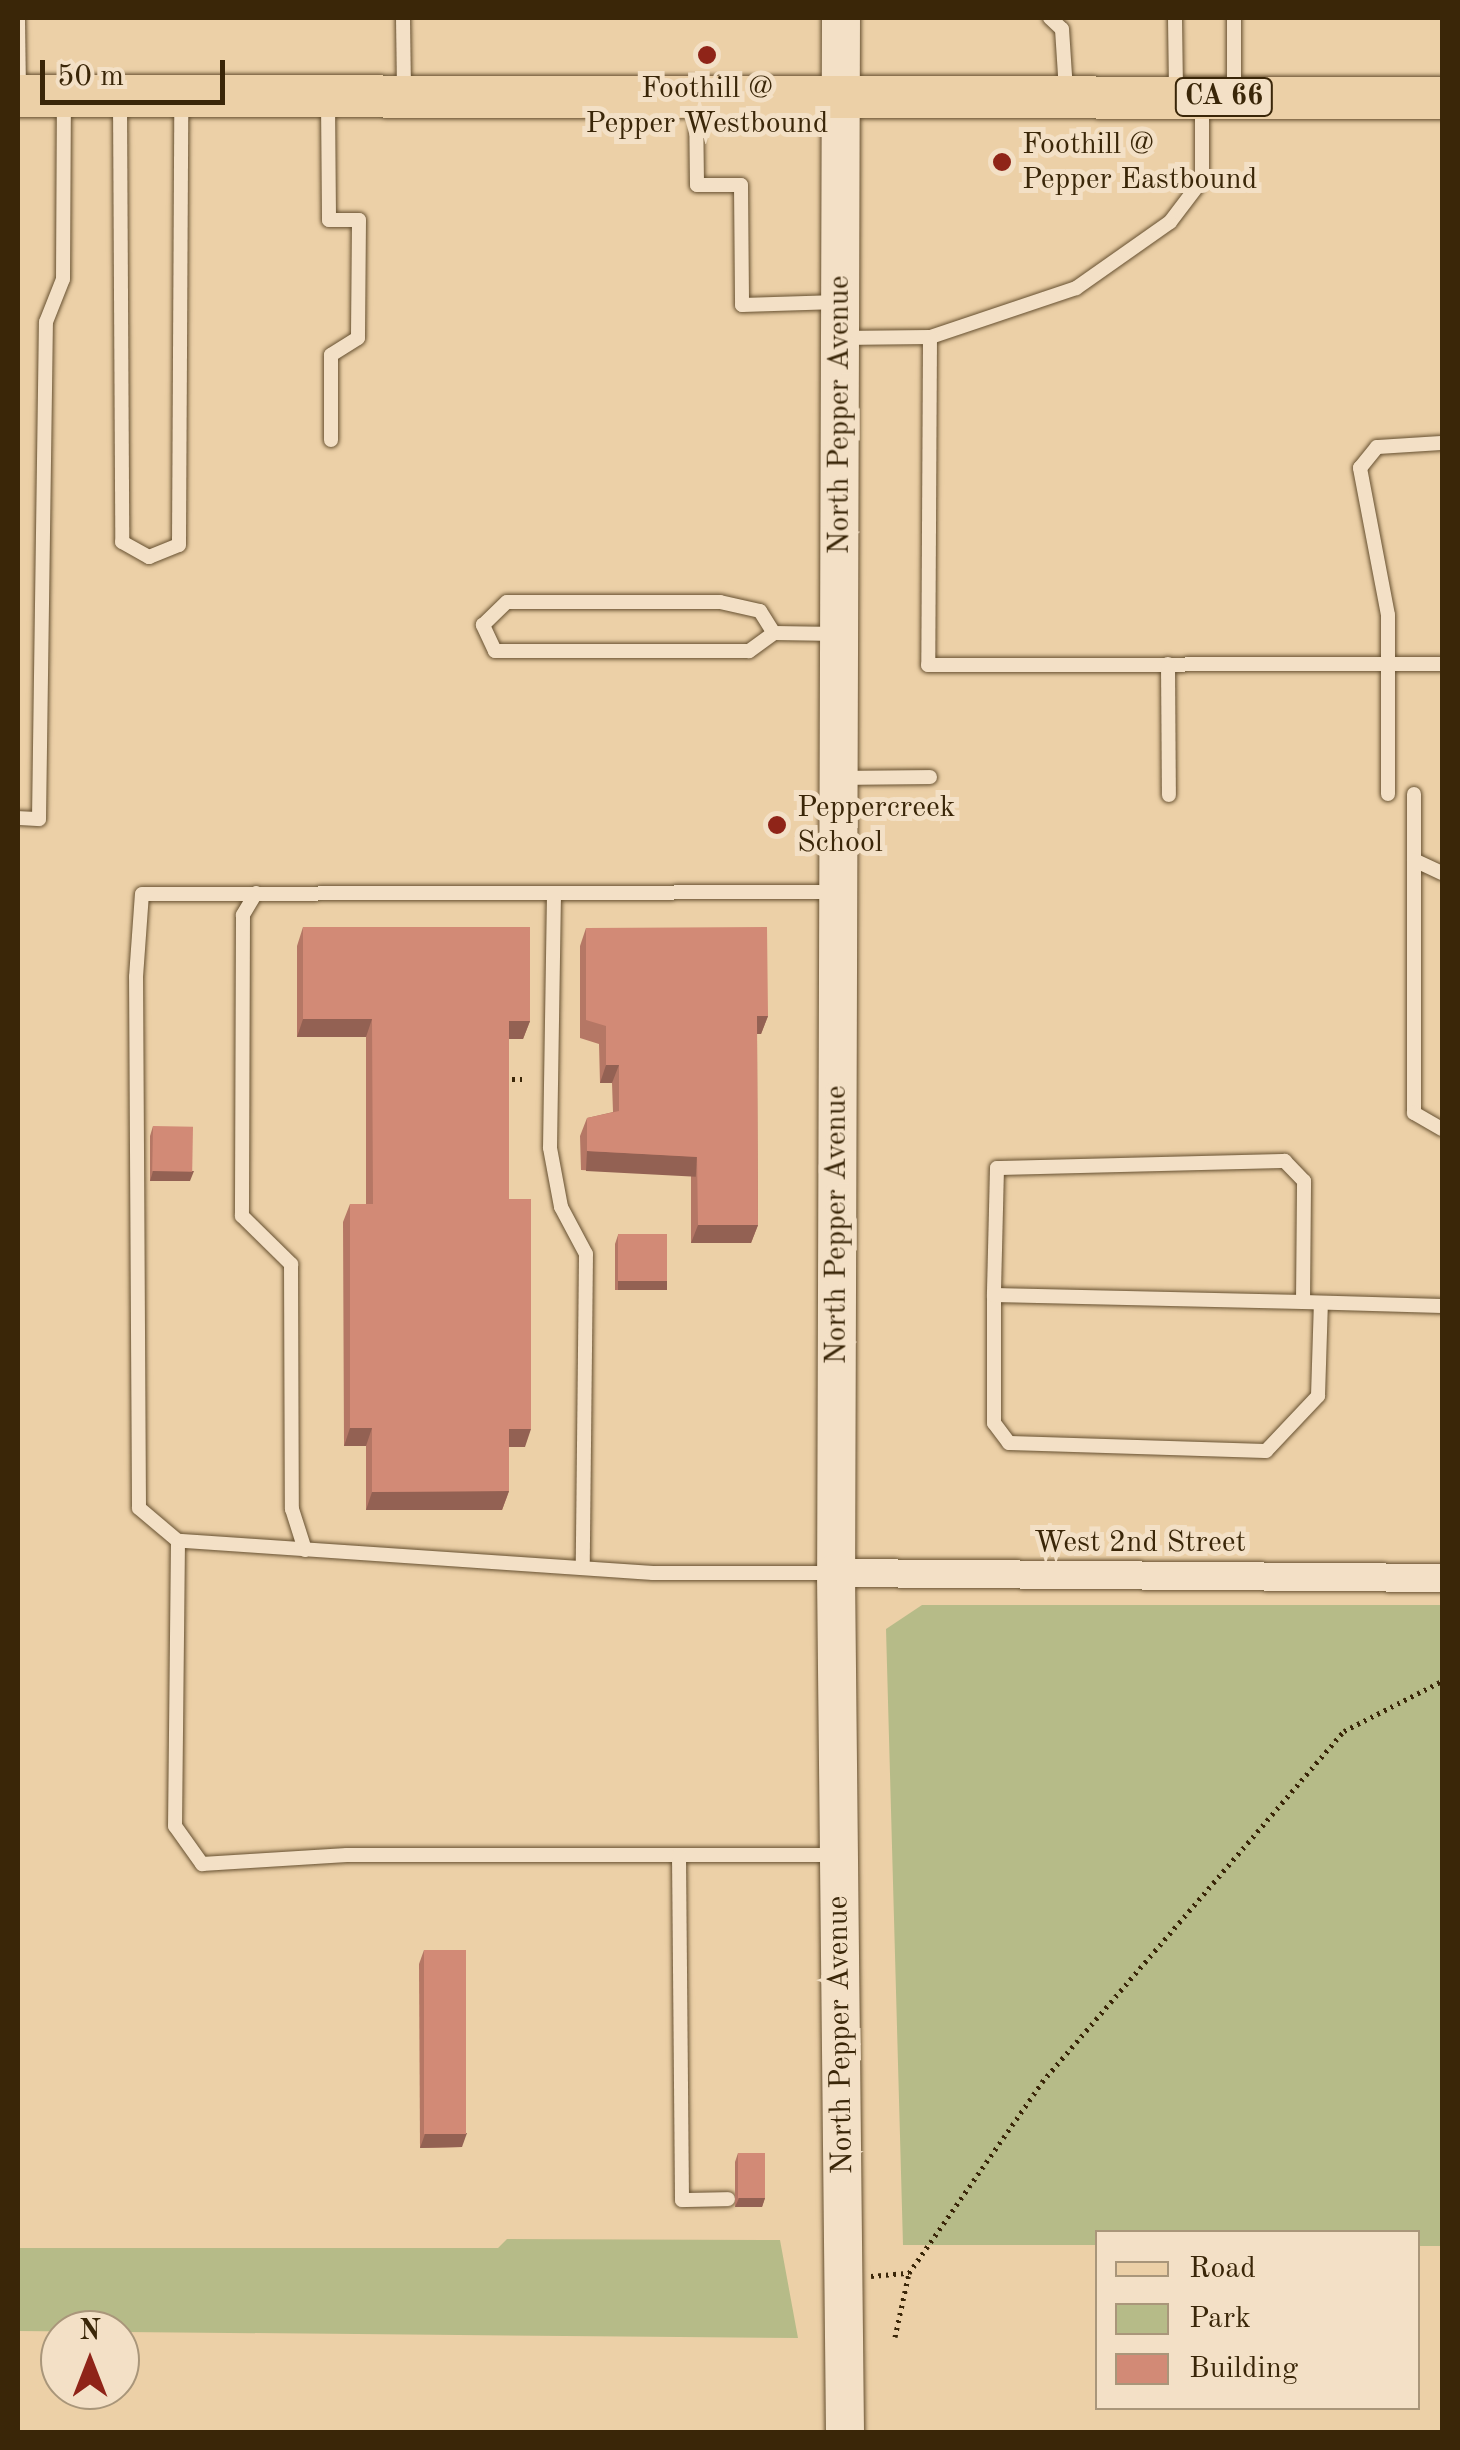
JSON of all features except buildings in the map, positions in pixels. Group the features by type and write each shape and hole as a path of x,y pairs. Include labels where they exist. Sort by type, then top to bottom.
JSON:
{"main road":[{"name":"North Pepper Avenue","path":"840,18 836,1572 845,2432"},
{"path":"18,96 841,97"},
{"name":"CA 66","path":"841,97 1442,98"}],"street":[{"name":"West 2nd Street","path":"836,1572 1442,1578"}],"lane":[{"path":"18,18 18,96"},
{"path":"403,18 404,97"},
{"path":"1050,18 1062,30 1066,97"},
{"path":"1175,18 1204,97"},
{"path":"696,97 696,185 741,184 742,305 930,337 1076,288 1170,222 1202,180 1204,97 1234,18"},
{"path":"18,818 40,819 46,322 63,279 64,96"},
{"path":"120,96 122,542 148,557 179,545 181,96"},
{"path":"328,96 329,220 358,220 358,338 332,355 331,440"},
{"path":"930,337 928,665 1442,664"},
{"path":"1388,794 1386,598 1360,468 1376,446 1442,442"},
{"path":"774,632 760,611 720,602 507,602 484,625 496,651 522,653 750,651 774,632 839,634"},
{"path":"1168,664 1169,796"},
{"path":"838,778 930,776"},
{"path":"1414,794 1414,1113 1442,1129"},
{"path":"1414,860 1442,873"},
{"path":"836,1572 583,1566 178,1541 139,1508 142,894 838,892"},
{"path":"256,893 243,915 242,1216 291,1264 292,1509 305,1550"},
{"path":"554,894 550,1148 561,1207 586,1254 583,1566"},
{"path":"1303,1302 1304,1181 1285,1160 997,1168 994,1423 1009,1443 1266,1451 1318,1396 1321,1303"},
{"path":"994,1295 1442,1306"},
{"path":"178,1541 175,1826 188,1856 234,1866 347,1855 839,1855"},
{"path":"679,1855 682,2200 728,2199"}],"path":[{"path":"505,1079 527,1079"},
{"path":"894,2337 908,2273 1042,2082 1344,1730 1442,1681"},
{"path":"844,2278 908,2273"}],"green space":[{"path":"922,1605 1442,1605 1442,2246 1420,2246 1420,2230 1095,2230 1095,2245 903,2245 886,1629"},
{"path":"507,2239 780,2240 798,2338 140,2332 140,2310 40,2310 40,2331 18,2331 18,2248 498,2248"}],"place":[{"name":"Foothill @ Pepper Westbound","path":"707,55"},
{"name":"Foothill @ Pepper Eastbound","path":"1002,162"},
{"name":"Peppercreek School","path":"777,825"}]}
